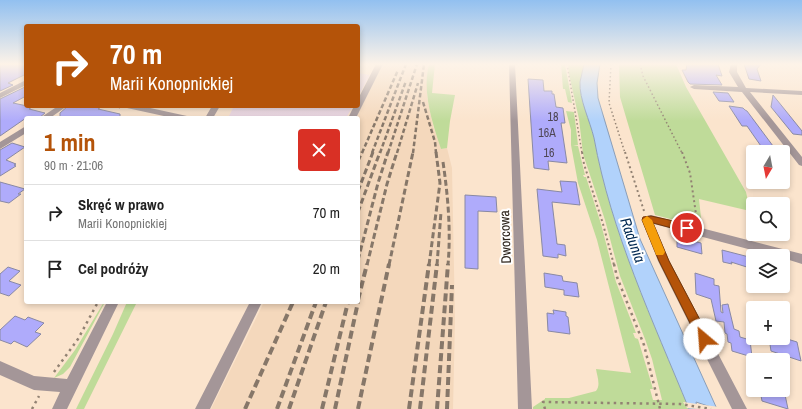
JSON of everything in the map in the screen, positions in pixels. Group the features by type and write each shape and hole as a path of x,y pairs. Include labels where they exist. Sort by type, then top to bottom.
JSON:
{"street":[{"path":"0,96 24,83"},
{"path":"360,103 370,83"},
{"name":"Dworcowa","path":"513,83 525,409"},
{"path":"739,83 802,163"},
{"path":"694,87 802,93"},
{"path":"47,116 60,108"},
{"path":"148,108 174,116"},
{"path":"0,146 24,131"},
{"path":"740,409 664,261 647,220 651,219 698,228 802,259"},
{"path":"59,409 112,304"},
{"path":"202,409 255,304"},
{"path":"0,368 34,384 71,386"}],"path":[{"path":"570,83 578,122 584,164 619,282 644,345 660,409"},
{"path":"610,83 609,102 647,220"},
{"path":"648,83 682,152 690,173 694,192 698,228"},
{"path":"32,409 45,385 78,339 97,304"},
{"path":"545,409 542,402 680,404 711,409"}],"shaded area":[{"path":"360,83 366,83 360,93"},
{"path":"373,83 427,83 427,97 433,126 441,149 447,148 452,168 455,320 453,409 211,409 263,304 360,304 360,116 357,116"},
{"path":"233,108 352,108 347,116 229,116"}],"green space":[{"path":"427,83 433,83 432,93 455,95 447,148 441,149 434,128 427,96"},
{"path":"563,83 568,83 572,103 568,102 565,89 563,89"},
{"path":"571,83 580,83 581,96 594,138 601,173 622,242 634,276 689,409 533,409 533,407 545,398 569,398 596,391 598,383 596,369 631,373 597,240 578,183 571,145 571,130 566,111 574,112 578,145 573,146 578,146 585,175 583,175 586,177 601,224 616,282 636,333 633,333 635,338 638,339 653,389 650,389 653,400 662,400 652,359 620,276 605,220 583,154 579,119"},
{"path":"620,83 684,83 746,192 746,210 699,199 702,227 655,215 620,97"},
{"path":"104,304 70,367 63,374 54,378 75,350"},
{"path":"126,304 136,304 84,409 76,409"}],"water":[{"name":"Radunia","path":"580,83 597,83 598,98 640,239 717,409 696,402 697,409 689,409 634,276 622,242 601,173 594,138 580,89"}],"pier":[{"path":"683,402 719,407 719,409 699,409 697,404 698,409 687,408"}],"building":[{"path":"0,83 13,85 0,91"},
{"path":"528,83 543,83 544,91 552,91 552,94 554,94 556,107 563,108 565,123 561,123 567,163 548,161 549,170 534,168"},
{"path":"689,83 721,83 722,85"},
{"path":"24,87 24,97 13,103 24,105 24,108 30,108 29,109 45,113 41,116 24,116 24,119 0,136 0,99"},
{"path":"713,92 728,93 734,102 719,101"},
{"path":"773,95 802,131 802,135 793,134 771,107"},
{"path":"729,106 743,108 747,111 772,145 760,145 747,126 742,126"},
{"path":"66,108 100,108 98,109 120,114 120,116 60,116 60,113"},
{"path":"12,143 24,147 6,160 16,164 14,165 16,166 0,176 0,150"},
{"path":"560,181 576,182 580,205 552,202 557,244 565,245 566,256 558,254 558,258 543,256 537,189 562,192"},
{"path":"0,182 24,189 18,194 21,194 9,203 0,201"},
{"path":"465,195 496,197 497,212 478,211 478,269 465,268"},
{"path":"677,237 701,243 702,254 677,247"},
{"path":"722,250 746,256 746,267 731,262 732,264 723,262"},
{"path":"8,267 20,271 9,281 21,285 9,296 0,293 0,274"},
{"path":"544,273 562,276 563,281 577,283 579,297 564,295 564,290 545,287"},
{"path":"695,273 714,279 714,285 719,286 721,312 723,313 722,305 728,304 734,329 739,331 740,337 746,339 746,345 751,345 752,353 746,353 746,355 732,351 731,343 728,342 727,334 725,333 724,322 716,321 711,299 696,294"},
{"path":"553,310 566,312 570,334 548,331 547,313 554,314"},
{"path":"15,316 25,320 28,317 44,323 35,332 41,334 27,347 14,341 11,344 0,340 0,330"},
{"path":"790,340 797,342 801,361 790,357 790,353 777,353 771,351 770,345 790,345"},
{"path":"761,397 785,397 788,409 762,401"}],"railway":[{"path":"362,153 392,83"},
{"path":"372,153 399,83"},
{"path":"380,153 405,83"},
{"path":"388,153 411,83"},
{"path":"397,153 418,83"},
{"path":"413,153 422,83"},
{"path":"423,102 435,142 436,153"},
{"path":"360,156 362,152"},
{"path":"360,186 373,152"},
{"path":"360,207 380,152"},
{"path":"360,252 378,183 388,152"},
{"path":"367,265 387,184 397,152"},
{"path":"389,265 413,152"},
{"path":"429,265 440,183 436,152"},
{"path":"443,162 448,214 448,265"},
{"path":"437,265 441,212"},
{"path":"360,292 367,264"},
{"path":"358,409 389,264"},
{"path":"409,409 429,264"},
{"path":"420,409 437,264"},
{"path":"437,409 448,264"},
{"path":"447,409 452,285"},
{"path":"245,409 292,304"},
{"path":"277,409 315,304"},
{"path":"289,409 325,304"},
{"path":"322,409 348,304"},
{"path":"335,409 358,304"}],"slow traffic":[{"path":"647,220 648,226 660,252"}],"route":[{"path":"687,228 651,219 647,220 648,226 664,261 704,339"}]}
